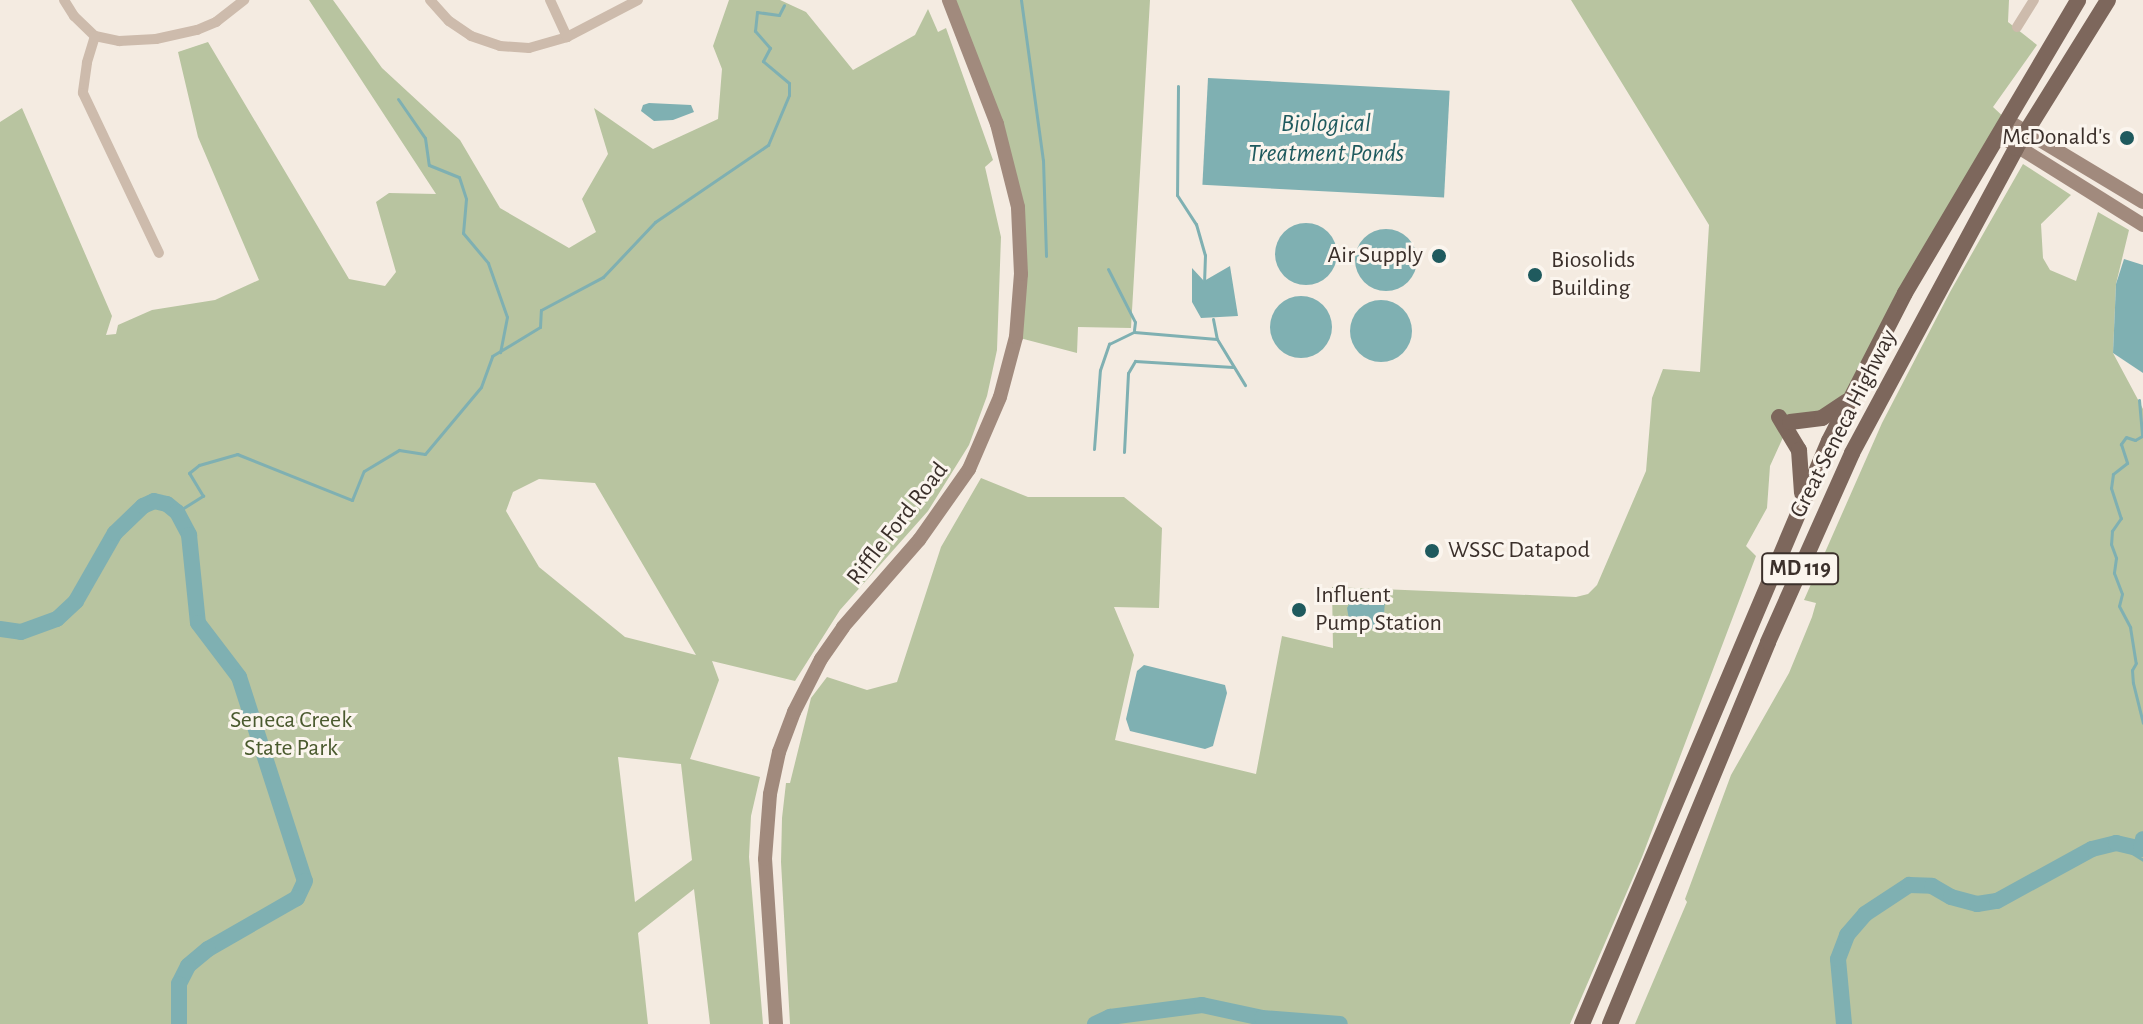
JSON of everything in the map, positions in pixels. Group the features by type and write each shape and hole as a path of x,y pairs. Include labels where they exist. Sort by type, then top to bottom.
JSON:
{"main road":[{"name":"Great Seneca Highway","path":"1582,1024 1800,508 1852,395 1905,293 2078,0"},
{"name":"Great Seneca Highway","path":"1610,1024 1768,642 1852,453 2016,148 2108,0"},
{"path":"1800,508 1802,461 1784,419 1822,418 1852,395"}],"street":[{"path":"64,0 74,16 95,36 119,41 156,39 197,30 216,22 244,0"},
{"path":"430,0 460,29 500,46 529,48 567,37 638,0"},
{"path":"550,0 567,37"},
{"name":"Riffle Ford Road","path":"776,1024 765,859 770,794 779,752 794,712 821,659 843,627 919,540 969,469 996,408 1016,337 1021,274 1015,191 997,124 949,0"},
{"path":"2017,27 2034,0"},
{"path":"95,36 83,93 159,253"},
{"path":"2003,128 2027,132 2143,202"},
{"path":"2003,128 2016,148 2143,225"}],"green space":[{"name":"Seneca Creek State Park","path":"309,0 333,0 382,68 460,140 500,208 569,248 596,232 582,199 608,154 594,108 653,149 718,119 722,69 713,46 729,0 780,0 806,12 853,70 915,35 928,9 938,32 946,28 993,160 985,167 1001,237 997,350 987,396 969,445 928,511 840,610 795,681 712,661 719,680 690,759 760,777 751,816 749,857 763,1024 710,1024 694,889 638,933 648,1024 0,1024 0,122 22,108 112,316 106,335 116,334 118,325 152,310 215,300 259,280 198,137 178,52 208,42 349,279 385,286 396,272 376,202 389,193 436,194","holes":["539,479 595,483 696,655 625,637 539,567 506,511 513,492","618,757 681,764 692,860 635,902"]},
{"path":"949,0 1150,0 1131,328 1078,327 1077,353 1016,337 1018,207"},
{"path":"1571,0 2009,0 2008,22 2037,45 1993,107 2008,121 1852,395 1830,413 1790,422 1770,466 1767,508 1746,546 1756,556 1642,857 1570,1024 790,1024 781,862 782,818 786,783 790,783 811,698 827,677 867,690 897,682 941,547 981,478 1028,497 1124,497 1162,528 1159,608 1114,607 1134,655 1115,740 1256,774 1282,636 1333,648 1332,587 1576,597 1588,594 1597,585 1646,471 1652,398 1663,369 1700,372 1709,225"},
{"path":"2023,164 2071,195 2041,224 2043,258 2050,270 2076,281 2098,212 2129,230 2116,284 2113,353 2143,409 2143,1024 1635,1024 1687,902 1685,899 1731,775 1789,673 1816,603 1804,600 1882,423 1950,292"}],"water":[{"name":"Biological Treatment Ponds","path":"1208,78 1450,91 1444,198 1202,185"},
{"path":"643,105 691,105 694,112 673,120 654,121 641,111"},
{"path":"1306,223 1328,232 1337,254 1328,276 1306,285 1284,276 1275,254 1284,232"},
{"path":"1386,229 1408,238 1417,260 1408,282 1386,291 1364,282 1355,260 1364,238"},
{"path":"2124,259 2143,265 2143,373 2113,353 2116,284"},
{"path":"1230,266 1238,316 1201,318 1192,302 1192,268 1204,281"},
{"path":"1301,296 1323,305 1332,327 1323,349 1301,358 1279,349 1270,327 1279,305"},
{"path":"1381,300 1403,309 1412,331 1403,353 1381,362 1359,353 1350,331 1359,309"},
{"path":"1370,597 1385,600 1383,630 1362,628 1349,620 1347,608 1352,599"},
{"path":"1144,665 1225,685 1227,693 1213,746 1205,749 1130,731 1126,719 1137,671"}],"waterway":[{"path":"1021,0 1043,160 1046,256"},
{"path":"177,512 203,496 189,473 199,465 237,454 352,500 364,471 399,450 425,454 481,387 492,356 540,327 541,310 603,277 655,222 768,145 789,95 789,83 763,61 770,48 755,31 757,12 779,15 784,5"},
{"path":"1178,86 1177,195 1196,224 1205,255 1204,281"},
{"path":"398,99 425,138 429,165 459,177 466,199 463,233 488,263 507,317 500,352"},
{"path":"1108,269 1135,322 1134,330"},
{"path":"1213,319 1217,339 1245,385"},
{"path":"1094,449 1100,370 1109,344 1134,332 1217,339"},
{"path":"1124,452 1128,373 1135,361 1233,367"},
{"path":"2139,400 2142,436 2135,440 2126,437 2121,444 2127,463 2113,474 2111,488 2121,518 2112,531 2111,544 2116,558 2114,573 2122,594 2119,606 2130,627 2136,663 2132,670 2133,683 2143,723"},
{"path":"0,629 21,632 57,619 76,601 115,533 143,506 154,501 167,504 177,512 189,535 198,623 239,677 305,881 297,898 208,949 188,966 179,984 179,1024"},
{"path":"1844,1024 1838,959 1847,935 1865,914 1909,885 1932,886 1951,897 1977,904 1997,901 2092,849 2116,843 2141,849 2143,839"},
{"path":"2116,843 2143,860"},
{"path":"1095,1024 1110,1017 1202,1005 1262,1018 1340,1024"}],"place":[{"name":"McDonald's","path":"2127,138"},
{"name":"Air Supply","path":"1439,256"},
{"name":"Biosolids Building","path":"1535,275"},
{"name":"WSSC Datapod","path":"1432,551"},
{"name":"Influent Pump Station","path":"1299,610"}]}
